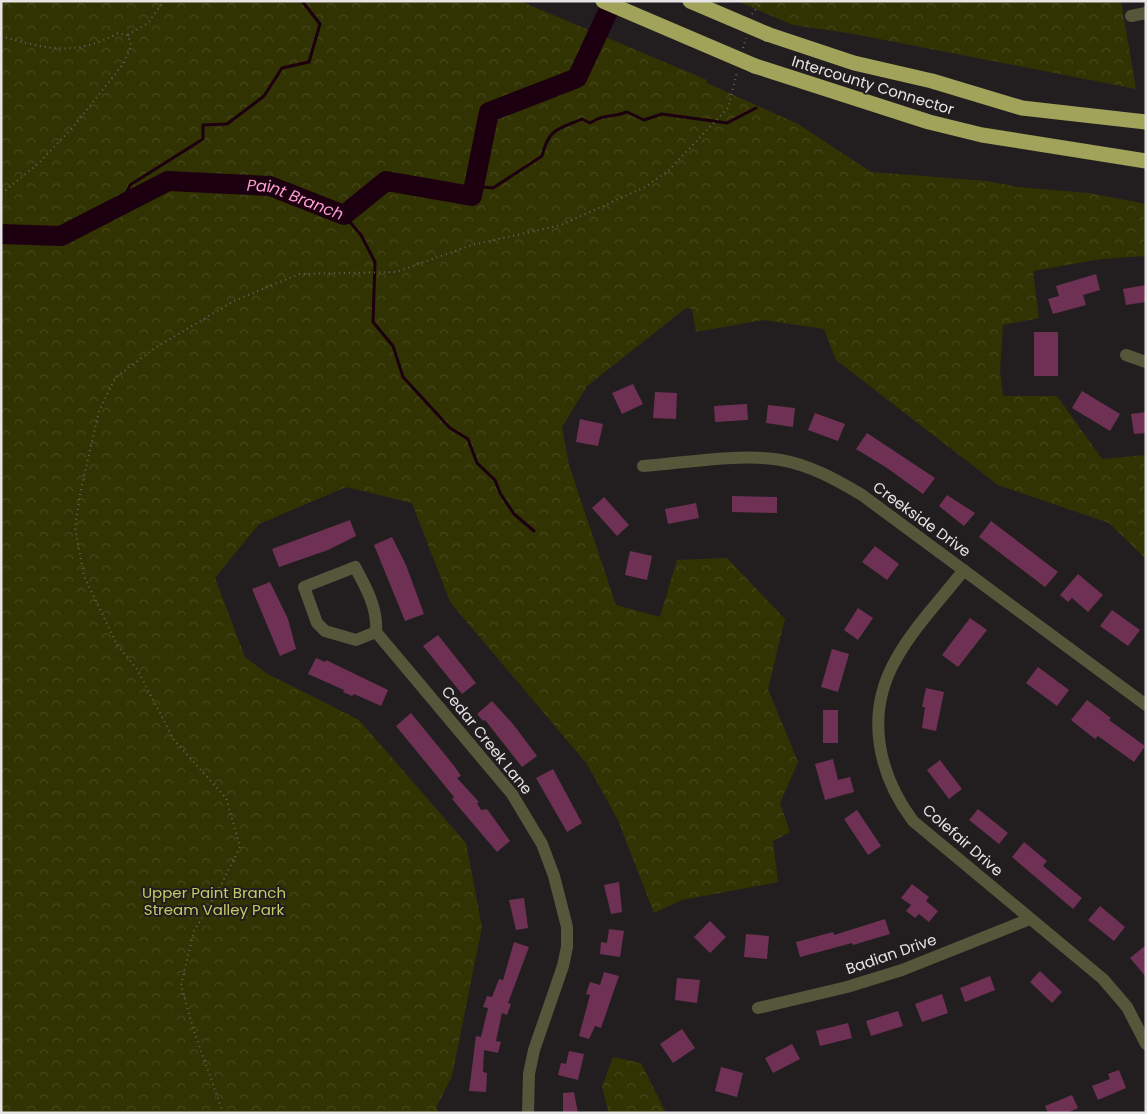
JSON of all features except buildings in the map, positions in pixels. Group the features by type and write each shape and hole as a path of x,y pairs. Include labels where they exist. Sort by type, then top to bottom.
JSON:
{"highway":[{"name":"Intercounty Connector","path":"603,1 755,66 929,122 982,135 1146,161"},
{"name":"Intercounty Connector","path":"690,1 768,34 854,63 932,81 1022,108 1146,122"}],"street":[{"path":"1131,16 1146,13"},
{"path":"1126,355 1146,362"},
{"name":"Creekside Drive","path":"643,466 758,458 782,460 832,477 862,495 1146,704"},
{"path":"355,567 373,604 377,621 376,632 356,640 325,630 317,623 304,587 355,567"},
{"name":"Colefair Drive","path":"964,570 908,640 894,662 885,685 878,731 886,776 894,793 914,821 1103,979 1127,1007 1146,1044"},
{"name":"Cedar Creek Lane","path":"376,632 512,794 542,844 554,876 567,928 567,947 563,966 534,1050 529,1074 528,1113"},
{"name":"Badian Drive","path":"758,1008 847,987 902,970 1030,919"}],"path":[{"path":"1,36 44,48 76,49 103,41 118,33 128,35 148,23 164,1"},
{"path":"752,15 762,1"},
{"path":"742,52 747,34"},
{"path":"1,194 39,163 73,127 124,63 131,46 128,35"},
{"path":"223,1113 193,1028 181,985 194,931 220,887 240,847 226,798 174,740 137,669 117,645 84,576 75,528 80,494 100,411 115,378 155,348 234,300 299,274 396,272 472,245 562,225 645,187 668,171 728,108 737,71"}],"green space":[{"name":"Upper Paint Branch Stream Valley Park","path":"1,1 520,1 707,80 707,83 798,124 871,172 987,181 1018,187 1089,193 1146,204 1146,256 1101,259 1033,271 1039,318 1003,325 1000,371 1003,396 1057,396 1102,459 1146,455 1146,559 1109,523 998,485 836,360 824,329 763,320 696,332 692,309 686,308 587,386 562,427 569,465 616,605 660,617 677,560 727,558 785,619 768,689 798,762 780,803 790,832 773,841 778,882 682,900 654,913 618,820 587,764 450,602 412,503 346,487 259,524 215,578 245,657 266,673 359,720 466,843 482,927 452,1076 437,1106 438,1113 1,1113"},
{"path":"737,1 1121,1 1136,89 854,34 793,25"},
{"path":"613,1057 641,1063 666,1113 609,1113 602,1087"}],"waterway":[{"path":"121,205 130,185 203,139 203,125 227,124 264,96 282,68 309,62 320,24 302,1"},
{"name":"Paint Branch","path":"1,234 61,236 168,181 270,186 344,215 386,181 472,196 489,112 577,78 613,1"},
{"path":"474,186 493,188 542,156 548,140 555,131 582,119 590,123 600,118 627,112 644,120 662,114 727,123 756,108"},
{"path":"344,215 361,235 375,262 373,322 393,346 403,377 450,428 468,439 477,463 495,480 500,493 514,514 534,531"}]}
